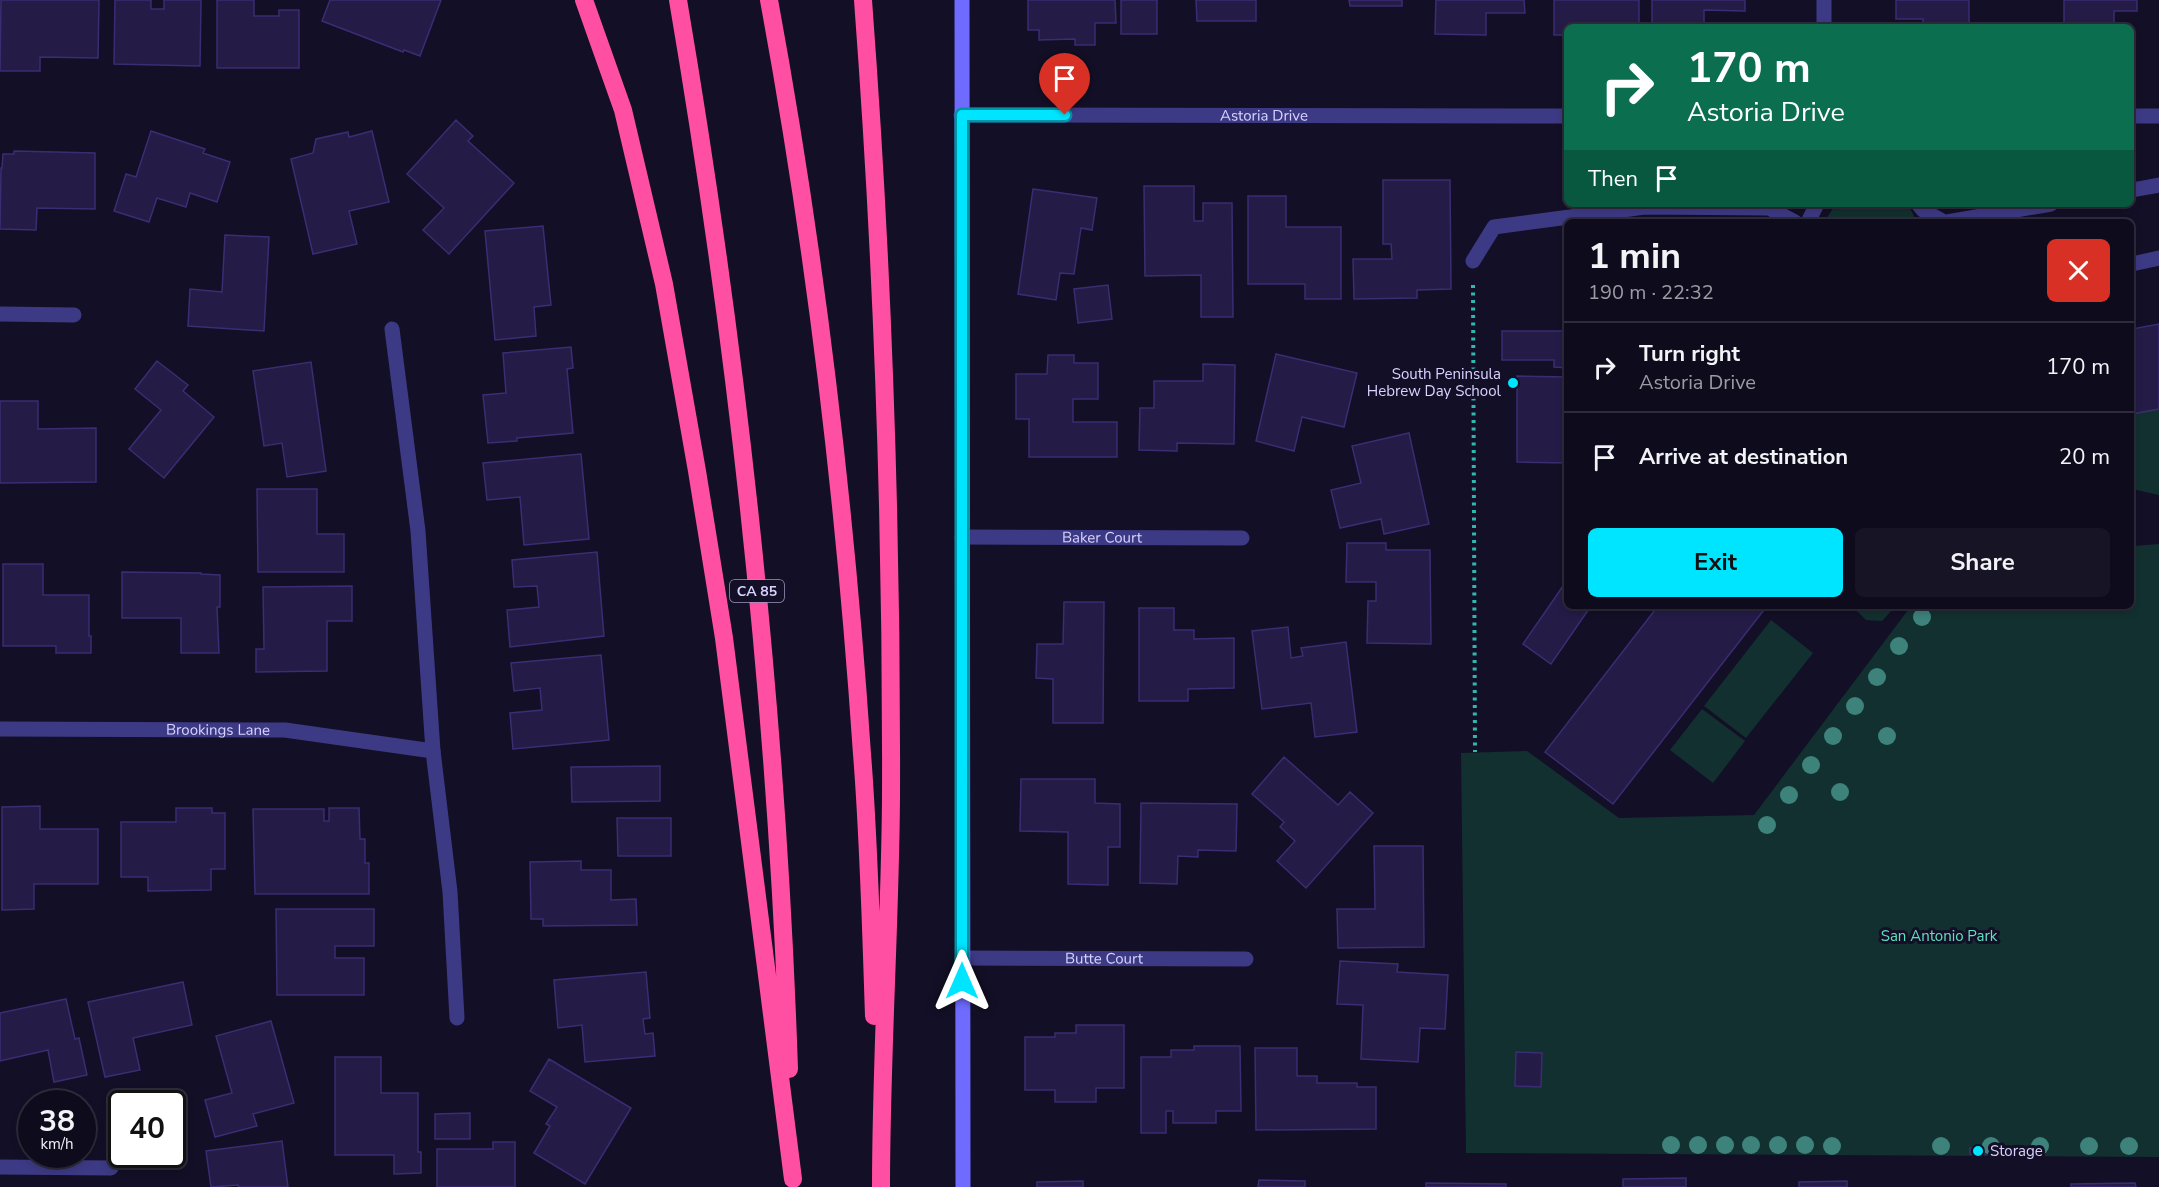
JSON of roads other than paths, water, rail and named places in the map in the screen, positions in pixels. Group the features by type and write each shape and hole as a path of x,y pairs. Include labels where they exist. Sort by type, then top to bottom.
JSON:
{"highway":[{"path":"584,0 623,110 664,284 724,638 793,1183"},
{"name":"CA 85","path":"678,0 697,113 753,543 773,751 786,964 793,1183"},
{"path":"769,0 786,91 817,308 843,526 862,755 881,1180"},
{"path":"863,0 874,150 884,371 891,643 891,802 881,1180"}],"street":[{"path":"962,0 963,1187"},
{"path":"1824,0 1824,24"},
{"name":"Astoria Drive","path":"962,115 1564,116"},
{"path":"2134,116 2159,116"},
{"path":"2134,190 2159,185"},
{"path":"1473,261 1494,227 1645,207 1769,208 1789,219"},
{"path":"1920,207 1940,219"},
{"path":"1963,219 2033,207"},
{"path":"2134,264 2159,258"},
{"path":"0,314 74,315"},
{"path":"392,329 418,531 433,751 450,892 457,1018"},
{"name":"Baker Court","path":"962,537 1242,538"},
{"name":"Brookings Lane","path":"0,729 285,730 433,751"},
{"name":"Butte Court","path":"962,958 1246,959"},
{"path":"0,1167 108,1168"}],"place":[{"name":"South Peninsula Hebrew Day School","path":"1513,383"},
{"name":"Storage","path":"1978,1151"}],"park label":[{"name":"San Antonio Park","path":"1939,936"}]}
